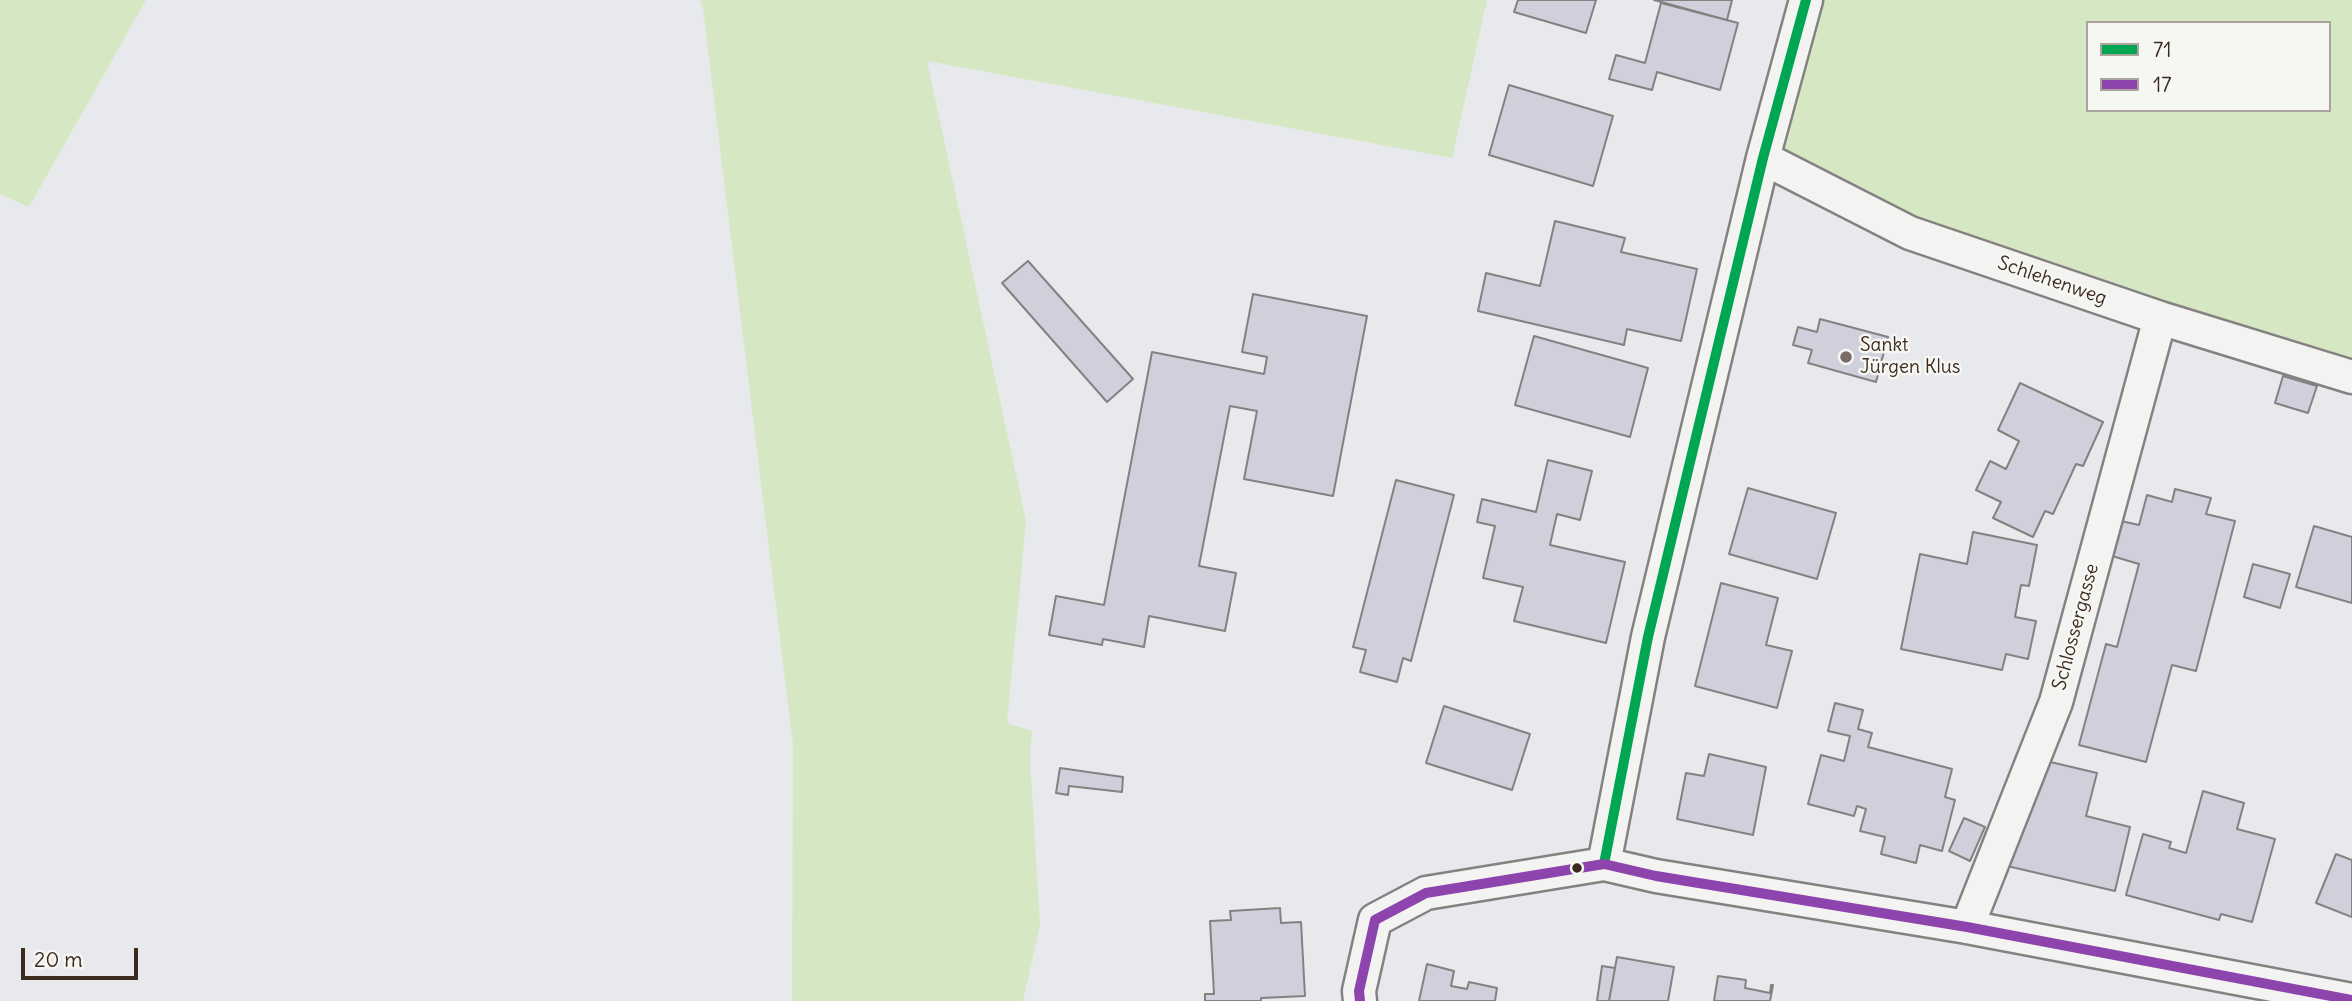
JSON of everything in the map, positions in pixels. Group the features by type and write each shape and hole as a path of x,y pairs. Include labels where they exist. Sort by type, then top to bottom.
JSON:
{"street":[{"path":"1604,864 1648,637 1763,158 1806,0"},
{"name":"Schlehenweg","path":"1763,158 1910,233 2160,318 2352,377"},
{"name":"Schlossergasse","path":"1967,927 2056,702 2160,318"},
{"path":"1360,1001 1359,991 1375,920 1426,893 1604,864 1656,876 1967,927 2352,1000"}],"green space":[{"path":"0,0 146,0 29,207 0,194"},
{"path":"700,0 1487,0 1452,158 927,61 1026,521 1007,723 1032,731 1030,758 1040,925 1023,1001 792,1001 793,745"},
{"path":"1824,0 2352,0 2352,365 1912,222 1780,151"}],"building":[{"path":"1518,0 1596,0 1586,33 1514,12"},
{"path":"1654,0 1732,0 1727,20"},
{"path":"1661,3 1738,23 1720,90 1657,72 1652,90 1609,79 1616,55 1645,63"},
{"path":"1509,85 1613,116 1593,186 1489,155"},
{"path":"1555,221 1625,238 1621,252 1697,269 1681,341 1627,329 1624,345 1478,311 1486,273 1540,286"},
{"path":"1028,261 1133,379 1107,402 1002,283"},
{"path":"1253,294 1367,316 1333,496 1244,479 1257,411 1230,406 1199,566 1236,573 1225,631 1149,616 1144,647 1103,639 1102,645 1049,635 1056,596 1104,605 1152,352 1264,374 1267,357 1242,352"},
{"name":"Sankt Jürgen Klus","path":"1820,319 1888,337 1876,382 1808,363 1812,350 1793,345 1798,327 1817,332"},
{"path":"1534,336 1648,368 1630,437 1515,405"},
{"path":"2283,376 2317,386 2308,413 2275,403"},
{"path":"2020,383 2103,422 2083,466 2076,464 2053,514 2045,511 2033,537 1993,518 2001,502 1976,490 1990,461 2006,469 2019,441 1998,430"},
{"path":"1548,460 1592,471 1580,520 1557,514 1550,545 1625,562 1606,643 1514,621 1523,587 1483,578 1495,526 1477,522 1482,499 1536,512"},
{"path":"1396,480 1454,495 1411,661 1403,658 1397,682 1360,672 1366,650 1353,647"},
{"path":"1748,488 1836,513 1817,579 1729,554"},
{"path":"2175,489 2211,498 2206,514 2235,521 2196,671 2172,665 2146,762 2079,745 2106,644 2117,647 2139,564 2112,556 2121,521 2139,525 2147,495 2172,502"},
{"path":"2314,526 2352,537 2352,603 2296,587"},
{"path":"1973,532 2037,545 2029,586 2021,585 2015,617 2036,621 2028,659 2006,654 2002,670 1901,649 1920,554 1967,564"},
{"path":"2253,564 2290,574 2280,608 2244,597"},
{"path":"1721,583 1778,598 1766,645 1792,651 1777,708 1695,686"},
{"path":"1835,703 1863,710 1858,729 1872,733 1868,747 1952,769 1945,797 1955,800 1942,851 1920,845 1916,863 1881,854 1885,837 1860,831 1866,809 1857,806 1854,816 1808,804 1821,755 1844,761 1850,736 1828,731"},
{"path":"1444,706 1530,734 1512,790 1426,763"},
{"path":"1709,754 1766,767 1753,835 1677,819 1686,773 1704,776"},
{"path":"2042,760 2097,773 2086,816 2130,827 2115,891 2007,866"},
{"path":"1060,768 1123,777 1122,792 1069,786 1068,795 1056,793"},
{"path":"2203,791 2244,803 2237,829 2275,839 2252,922 2221,914 2219,920 2126,895 2143,834 2171,842 2169,848 2186,853"},
{"path":"1964,818 1985,827 1970,861 1949,851"},
{"path":"2336,854 2352,860 2352,917 2316,903"},
{"path":"1280,908 1281,923 1301,922 1305,996 1261,998 1261,1001 1205,1001 1205,994 1214,994 1210,921 1231,920 1230,911"},
{"path":"1617,957 1674,967 1668,1001 1609,1001"},
{"path":"1427,964 1454,971 1451,986 1467,989 1469,982 1497,988 1495,1001 1419,1001"},
{"path":"1602,966 1615,968 1609,1001 1597,1001"},
{"path":"1718,976 1746,980 1745,988 1770,993 1773,985 1770,1001 1714,1001"}],"transit line":[{"name":"71","path":"1604,864 1648,637 1763,158 1806,0"},
{"name":"17","path":"1360,1001 1359,991 1375,920 1426,893 1604,864 1656,876 1967,927 2352,1000"}],"place":[{"name":"Sankt Jürgen Klus","path":"1846,357"}]}
